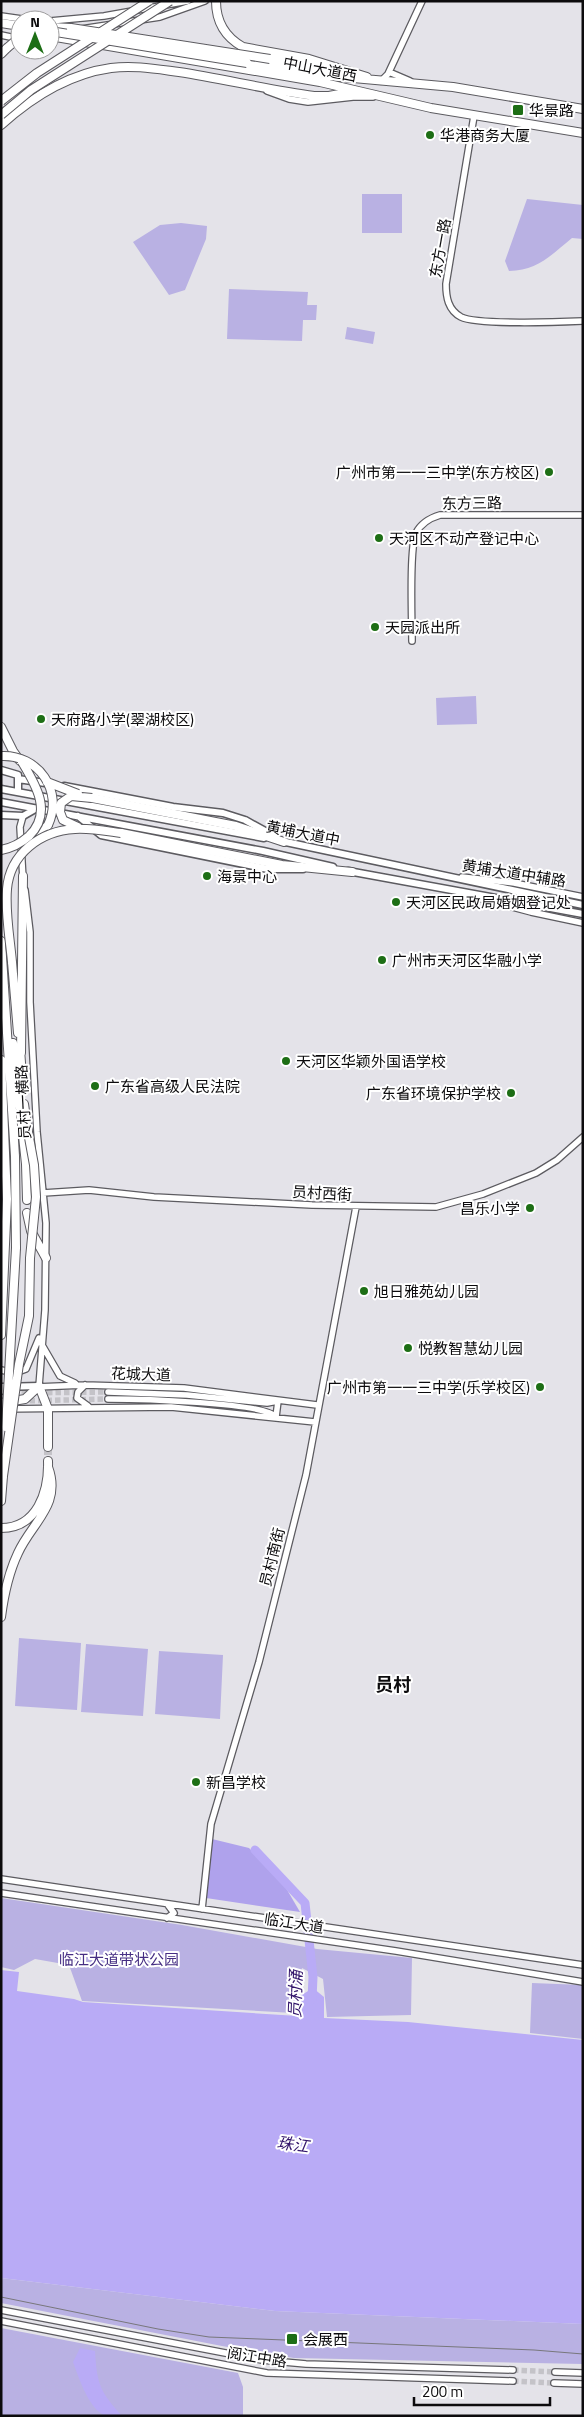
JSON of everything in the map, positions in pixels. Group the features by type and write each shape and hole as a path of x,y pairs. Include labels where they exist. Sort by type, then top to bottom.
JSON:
{"highway":[{"path":"1,101 37,73 149,1"},
{"path":"1,115 31,90 170,1"},
{"path":"216,1 220,24 229,37 238,44 255,50 309,59 381,81"},
{"path":"60,32 111,34 270,59 381,81"},
{"name":"中山大道西","path":"60,34 247,66 474,116 583,133"},
{"name":"中山大道西","path":"247,66 320,75 453,87 583,109"},
{"path":"1,126 32,101 58,84 110,68 140,67 244,82 314,96 329,96 358,90"},
{"path":"1,726 13,751 22,762 39,794 40,817 34,829 25,839 13,847 1,850"},
{"path":"1,756 22,758 34,765 44,774 53,799 52,817 47,827 17,860 7,885 12,962 36,1197 30,1258 29,1316 3,1476"},
{"path":"22,762 52,785 92,798"},
{"path":"284,842 236,826 92,798 73,796 65,799 60,809 64,820 80,827 121,833 272,863 352,872"},
{"path":"31,844 69,830 121,833"},
{"path":"21,1053 23,876"},
{"path":"1,941 15,1156 16,1248 1,1500"},
{"path":"5,1002 13,1041 26,1164 27,1200"},
{"path":"1,1060 7,1182 1,1335"},
{"path":"1,1167 5,1204 5,1248"},
{"path":"27,1213 31,1231 46,1258"},
{"path":"1,1403 25,1400 39,1386 48,1409 48,1447"},
{"path":"1,1528 16,1527 25,1522 37,1510 45,1492 48,1464 52,1478 50,1502 11,1567 1,1617"}],"main road":[{"path":"1,770 18,777 173,807 207,810 238,817 284,842"},
{"path":"18,777 18,792"},
{"name":"黄埔大道中","path":"1,789 284,842 583,905"},
{"name":"黄埔大道中","path":"1,802 263,851 352,872 460,893 508,899 583,914"},
{"path":"1,815 23,816 37,808"},
{"path":"77,816 102,835 276,870 312,868"},
{"name":"花城大道","path":"1,1386 39,1386"}],"street":[{"path":"60,20 104,16 188,1"},
{"path":"60,31 160,17 205,1"},
{"path":"381,81 389,72 422,1"},
{"path":"389,72 417,84"},
{"path":"228,85 262,90 289,99 308,102 353,97 386,97"},
{"name":"东方一路","path":"474,116 446,284 447,301 451,308 467,319 583,321"},
{"name":"东方三路","path":"412,640 414,541 422,524 432,517 440,515 583,515"},
{"name":"员村一横路","path":"23,816 20,827 23,876 29,920 30,1002 46,1258 39,1386"},
{"name":"黄埔大道中辅路","path":"442,874 514,883 583,896"},
{"name":"黄埔大道中辅路","path":"460,893 514,908 583,923"},
{"name":"员村西街","path":"43,1193 89,1190 154,1197 356,1207 424,1208 460,1202 536,1173 557,1160 583,1137"},
{"name":"员村南街","path":"202,1909 207,1847 212,1816 258,1662 306,1475 317,1405 356,1207"},
{"path":"1,1370 15,1373 26,1369 37,1346 43,1326"},
{"path":"41,1344 60,1376 65,1380 85,1385"},
{"path":"85,1385 80,1389 77,1398 81,1403 90,1407"},
{"name":"花城大道","path":"39,1386 85,1385 184,1388 317,1405"},
{"path":"1,1391 30,1389 39,1386"},
{"name":"花城大道","path":"108,1392 186,1395 267,1403 278,1401"},
{"name":"花城大道","path":"108,1400 166,1400 225,1405 268,1411 276,1417"},
{"path":"276,1417 278,1401"},
{"name":"花城大道","path":"1,1409 172,1407 315,1422"},
{"name":"临江大道","path":"1,1879 290,1921 403,1940 583,1965"},
{"name":"临江大道","path":"1,1893 326,1940 583,1982"},
{"path":"166,1904 173,1908 174,1913 167,1918"},
{"path":"396,1951 407,1946 403,1940"},
{"path":"435,1957 428,1952 432,1946 438,1945"},
{"name":"阅江中路","path":"1,2310 230,2355 278,2362 513,2370"},
{"name":"阅江中路","path":"1,2321 267,2373 513,2382"},
{"path":"555,2372 583,2373"},
{"path":"554,2383 583,2384"}],"green space":[{"path":"362,194 402,194 402,233 362,233"},
{"path":"527,199 583,205 583,239 572,238 536,265 509,271 505,261"},
{"path":"181,223 207,226 206,239 185,290 169,295 133,242 160,225"},
{"path":"229,289 308,292 307,305 317,305 316,320 303,320 302,341 227,339"},
{"path":"347,327 375,332 373,344 345,339"},
{"path":"476,696 477,724 437,725 436,698"},
{"path":"19,1638 81,1643 77,1710 15,1706"},
{"path":"86,1644 148,1649 143,1716 81,1712"},
{"path":"159,1651 223,1655 220,1719 155,1714"},
{"name":"临江大道带状公园","path":"1,1898 182,1925 317,1949 412,1958 411,2015 327,2017 323,1979 302,1968 294,2013 82,2001 69,1965 35,1959 14,1970 1,1967"},
{"path":"532,1983 583,1985 583,2039 530,2033"},
{"path":"1,2278 275,2311 583,2324 583,2364 294,2358 1,2303"},
{"path":"1,2328 238,2373 243,2387 243,2416 1,2416"}],"shaded area":[{"path":"212,1839 249,1848 286,1888 300,1912 206,1898"}],"water":[{"name":"珠江","path":"1,1970 19,1972 17,1991 83,2002 298,2016 300,1996 313,1988 324,1997 324,2018 408,2022 583,2040 583,2324 275,2311 1,2278"},
{"path":"80,2348 95,2351 101,2387 122,2416 106,2416 100,2413 90,2400 73,2362"}],"waterway":[{"name":"员村涌","path":"255,1850 305,1903 313,1977 312,1999"}],"tunnel":[{"path":"13,1393 108,1392"},
{"path":"21,1401 108,1399"},
{"path":"48,1447 48,1461"},
{"path":"513,2370 555,2372"},
{"path":"513,2381 554,2383"}],"tram line":[{"path":"1,2297 158,2329 209,2337 534,2350 583,2354"}],"place":[{"name":"华景路","path":"518,110"},
{"name":"华港商务大厦","path":"430,135"},
{"name":"广州市第一一三中学(东方校区)","path":"549,472"},
{"name":"天河区不动产登记中心","path":"379,538"},
{"name":"天园派出所","path":"375,627"},
{"name":"天府路小学(翠湖校区)","path":"41,719"},
{"name":"海景中心","path":"207,876"},
{"name":"天河区民政局婚姻登记处","path":"396,902"},
{"name":"广州市天河区华融小学","path":"382,960"},
{"name":"天河区华颖外国语学校","path":"286,1061"},
{"name":"广东省高级人民法院","path":"95,1086"},
{"name":"广东省环境保护学校","path":"511,1093"},
{"name":"昌乐小学","path":"530,1208"},
{"name":"旭日雅苑幼儿园","path":"364,1291"},
{"name":"悦教智慧幼儿园","path":"408,1348"},
{"name":"广州市第一一三中学(乐学校区)","path":"540,1387"},
{"name":"新昌学校","path":"196,1782"},
{"name":"会展西","path":"292,2339"}],"district":[{"name":"员村","path":"393,1684"}]}
